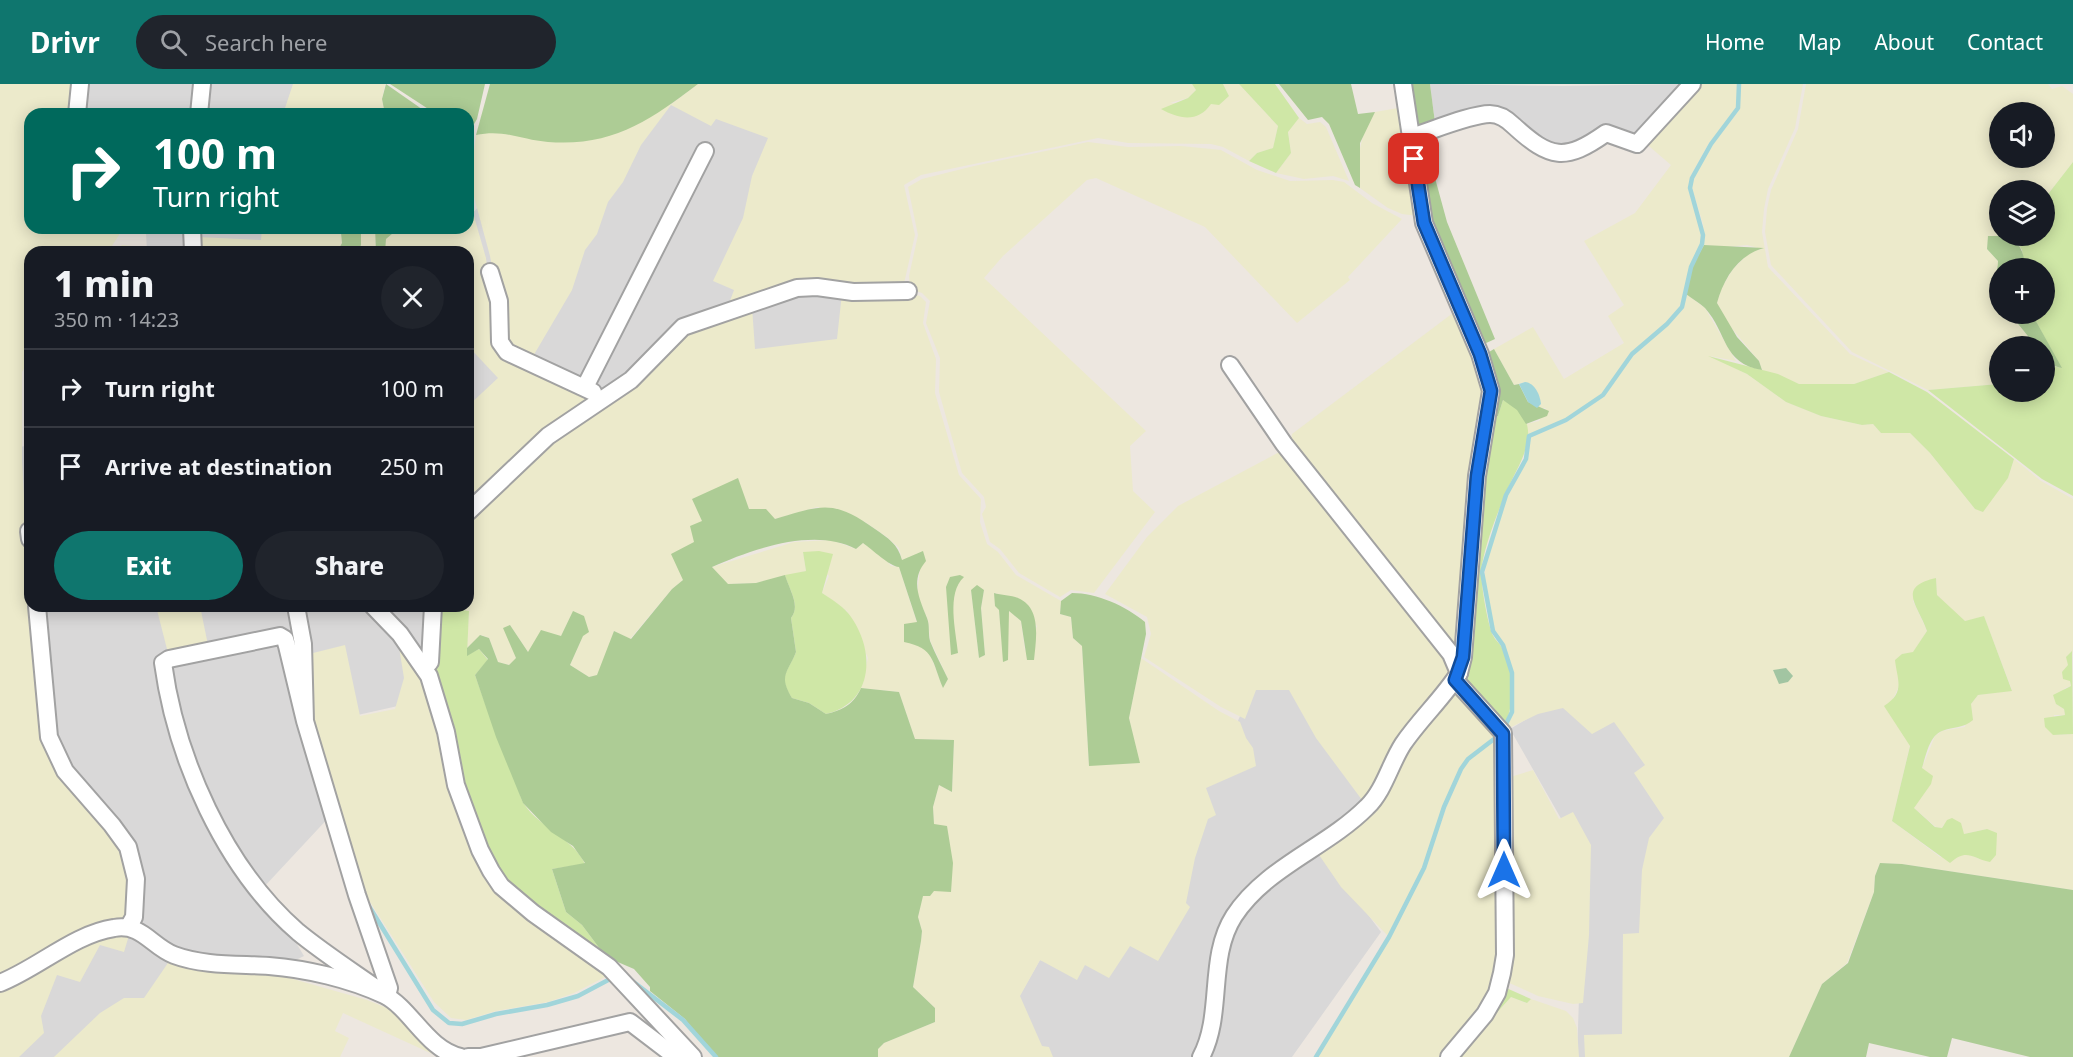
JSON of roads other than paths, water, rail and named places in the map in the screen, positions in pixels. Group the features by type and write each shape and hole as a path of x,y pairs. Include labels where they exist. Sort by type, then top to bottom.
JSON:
{"street":[{"path":"77,108 80,84"},
{"path":"200,108 202,84"},
{"path":"1201,1057 1210,1033 1223,943 1228,926 1236,913 1277,872 1369,806 1404,744 1457,676 1463,657 1477,476 1491,391 1480,354 1424,223 1403,84"},
{"path":"1411,137 1491,114 1509,121 1538,147 1547,151 1570,153 1606,133 1637,144 1692,84"},
{"path":"585,387 705,151"},
{"path":"489,272 499,301 500,342 507,352 585,387 602,399"},
{"path":"474,506 548,436 631,380 683,327 797,288 817,287 853,292 908,291"},
{"path":"1230,365 1284,444 1445,645 1457,676 1498,728 1505,955 1497,993 1485,1014 1449,1057"},
{"path":"38,612 49,738 65,771 128,847 136,879 134,917 129,926"},
{"path":"297,612 303,644 305,721"},
{"path":"378,612 425,667 440,710 456,785 480,850 501,886 533,913 609,967 693,1057"},
{"path":"425,667 430,662 434,612"},
{"path":"387,996 389,988 357,895 305,721 285,639 280,636 169,658 164,663 185,749 218,830 240,867 298,932 387,996 439,1047 450,1055 461,1057"},
{"path":"0,983 22,974 88,937 113,928 129,926 174,955 305,971 364,987 387,996"},
{"path":"468,1057 481,1057 630,1022 676,1057"}],"water":[{"path":"1525,382 1532,385 1538,393 1541,404 1537,408 1528,402 1519,384"}],"waterway":[{"path":"1503,730 1512,712 1512,673 1503,645 1493,631 1482,572 1506,495 1526,459 1529,436 1566,420 1603,395 1632,354 1667,324 1682,307 1691,267 1702,244 1703,235 1690,188 1692,178 1711,144 1738,108 1739,84"},
{"path":"1316,1057 1389,937 1424,868 1444,807 1461,769 1468,759 1498,736"},
{"path":"367,903 433,1010 449,1023 462,1024 496,1014 547,1005 578,996 612,978"},
{"path":"631,980 683,1020 716,1057"}]}
